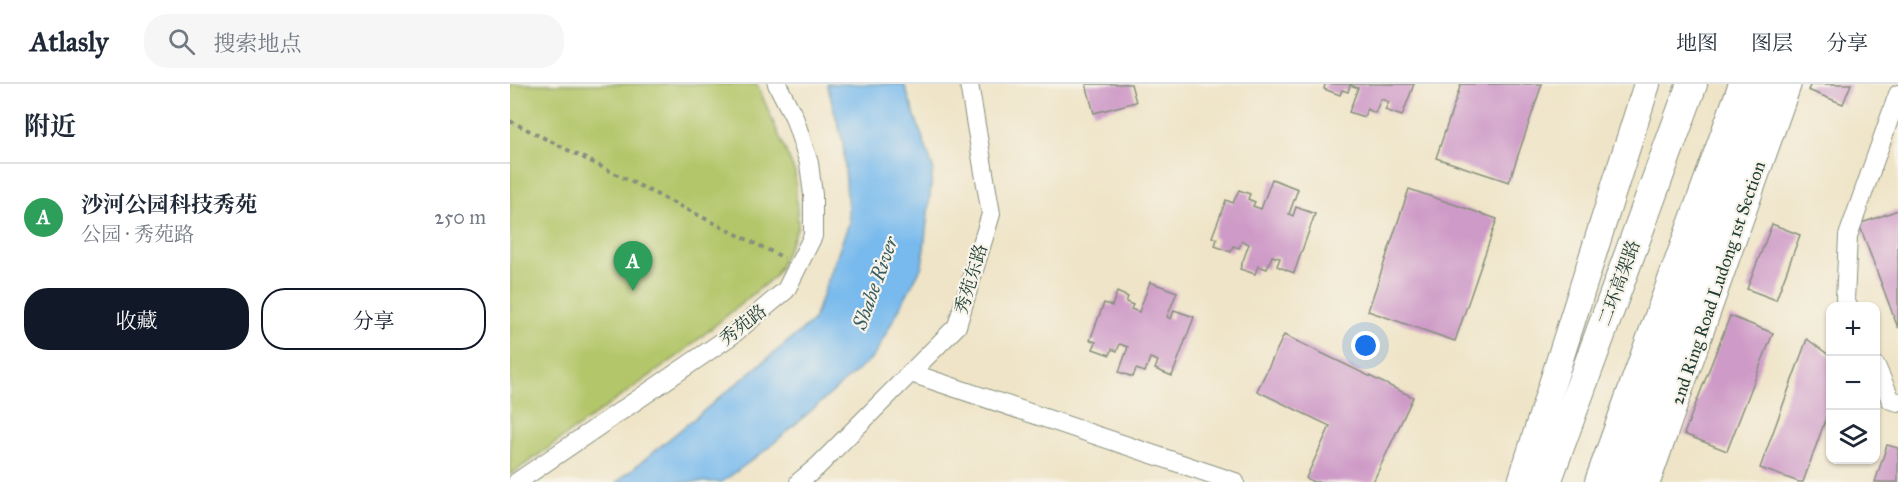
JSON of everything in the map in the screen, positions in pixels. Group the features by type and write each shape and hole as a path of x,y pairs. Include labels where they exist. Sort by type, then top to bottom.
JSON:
{"highway":[{"name":"二环高架路","path":"1546,482 1692,84"},
{"path":"1600,482 1744,84"},
{"path":"1629,482 1770,84"}],"main road":[{"path":"1521,482 1647,84"},
{"name":"2nd Ring Road Ludong 1st Section","path":"1647,482 1788,84"}],"street":[{"name":"秀苑路","path":"517,482 732,335 786,290 813,237 813,195 809,163 794,117 777,84"},
{"name":"秀苑东路","path":"799,482 817,467 957,326 991,214 969,84"},
{"path":"1846,302 1848,236 1898,94"},
{"path":"910,373 1235,482"},
{"path":"1880,377 1891,400 1898,402"}],"path":[{"path":"510,121 798,265"}],"green space":[{"path":"510,84 757,84 795,173 798,226 776,275 678,356 510,475"}],"water":[{"name":"Shahe River","path":"827,84 904,84 933,168 922,266 874,356 767,449 722,482 617,482 813,321 849,223 843,142"}],"building":[{"path":"1086,84 1131,84 1136,102 1094,113"},
{"path":"1325,84 1414,84 1402,116 1385,110 1389,102 1381,99 1375,113 1367,109 1364,117 1349,112 1358,88 1350,85 1348,92 1342,90 1340,95 1324,89"},
{"path":"1461,84 1542,84 1509,182 1436,158"},
{"path":"1811,84 1851,84 1843,104 1808,90"},
{"path":"1272,179 1298,189 1289,214 1293,216 1296,207 1315,214 1294,273 1277,266 1280,258 1272,256 1267,269 1258,266 1255,274 1240,269 1249,244 1242,241 1239,248 1233,246 1231,252 1215,246 1217,239 1212,237 1226,200 1233,203 1239,190 1250,194 1248,199 1255,202 1253,206 1261,209"},
{"path":"1409,189 1497,219 1455,341 1368,311"},
{"path":"1898,210 1898,328 1859,224"},
{"path":"1772,224 1800,235 1776,300 1747,289"},
{"path":"1150,282 1177,292 1167,317 1171,319 1174,310 1194,317 1172,376 1155,369 1158,361 1150,358 1145,372 1136,369 1133,377 1119,372 1128,347 1120,344 1117,351 1112,349 1110,355 1093,349 1096,342 1090,340 1104,303 1112,306 1117,292 1128,297 1126,302 1133,305 1131,309 1139,312"},
{"path":"1730,316 1773,333 1727,451 1684,434"},
{"path":"1284,335 1413,397 1373,482 1313,482 1306,478 1330,426 1257,391"},
{"path":"1807,339 1826,353 1826,418 1803,482 1760,468"},
{"path":"1887,445 1898,448 1898,482 1875,482"}],"place":[{"name":"沙河公园科技秀苑","path":"633,291"}]}
